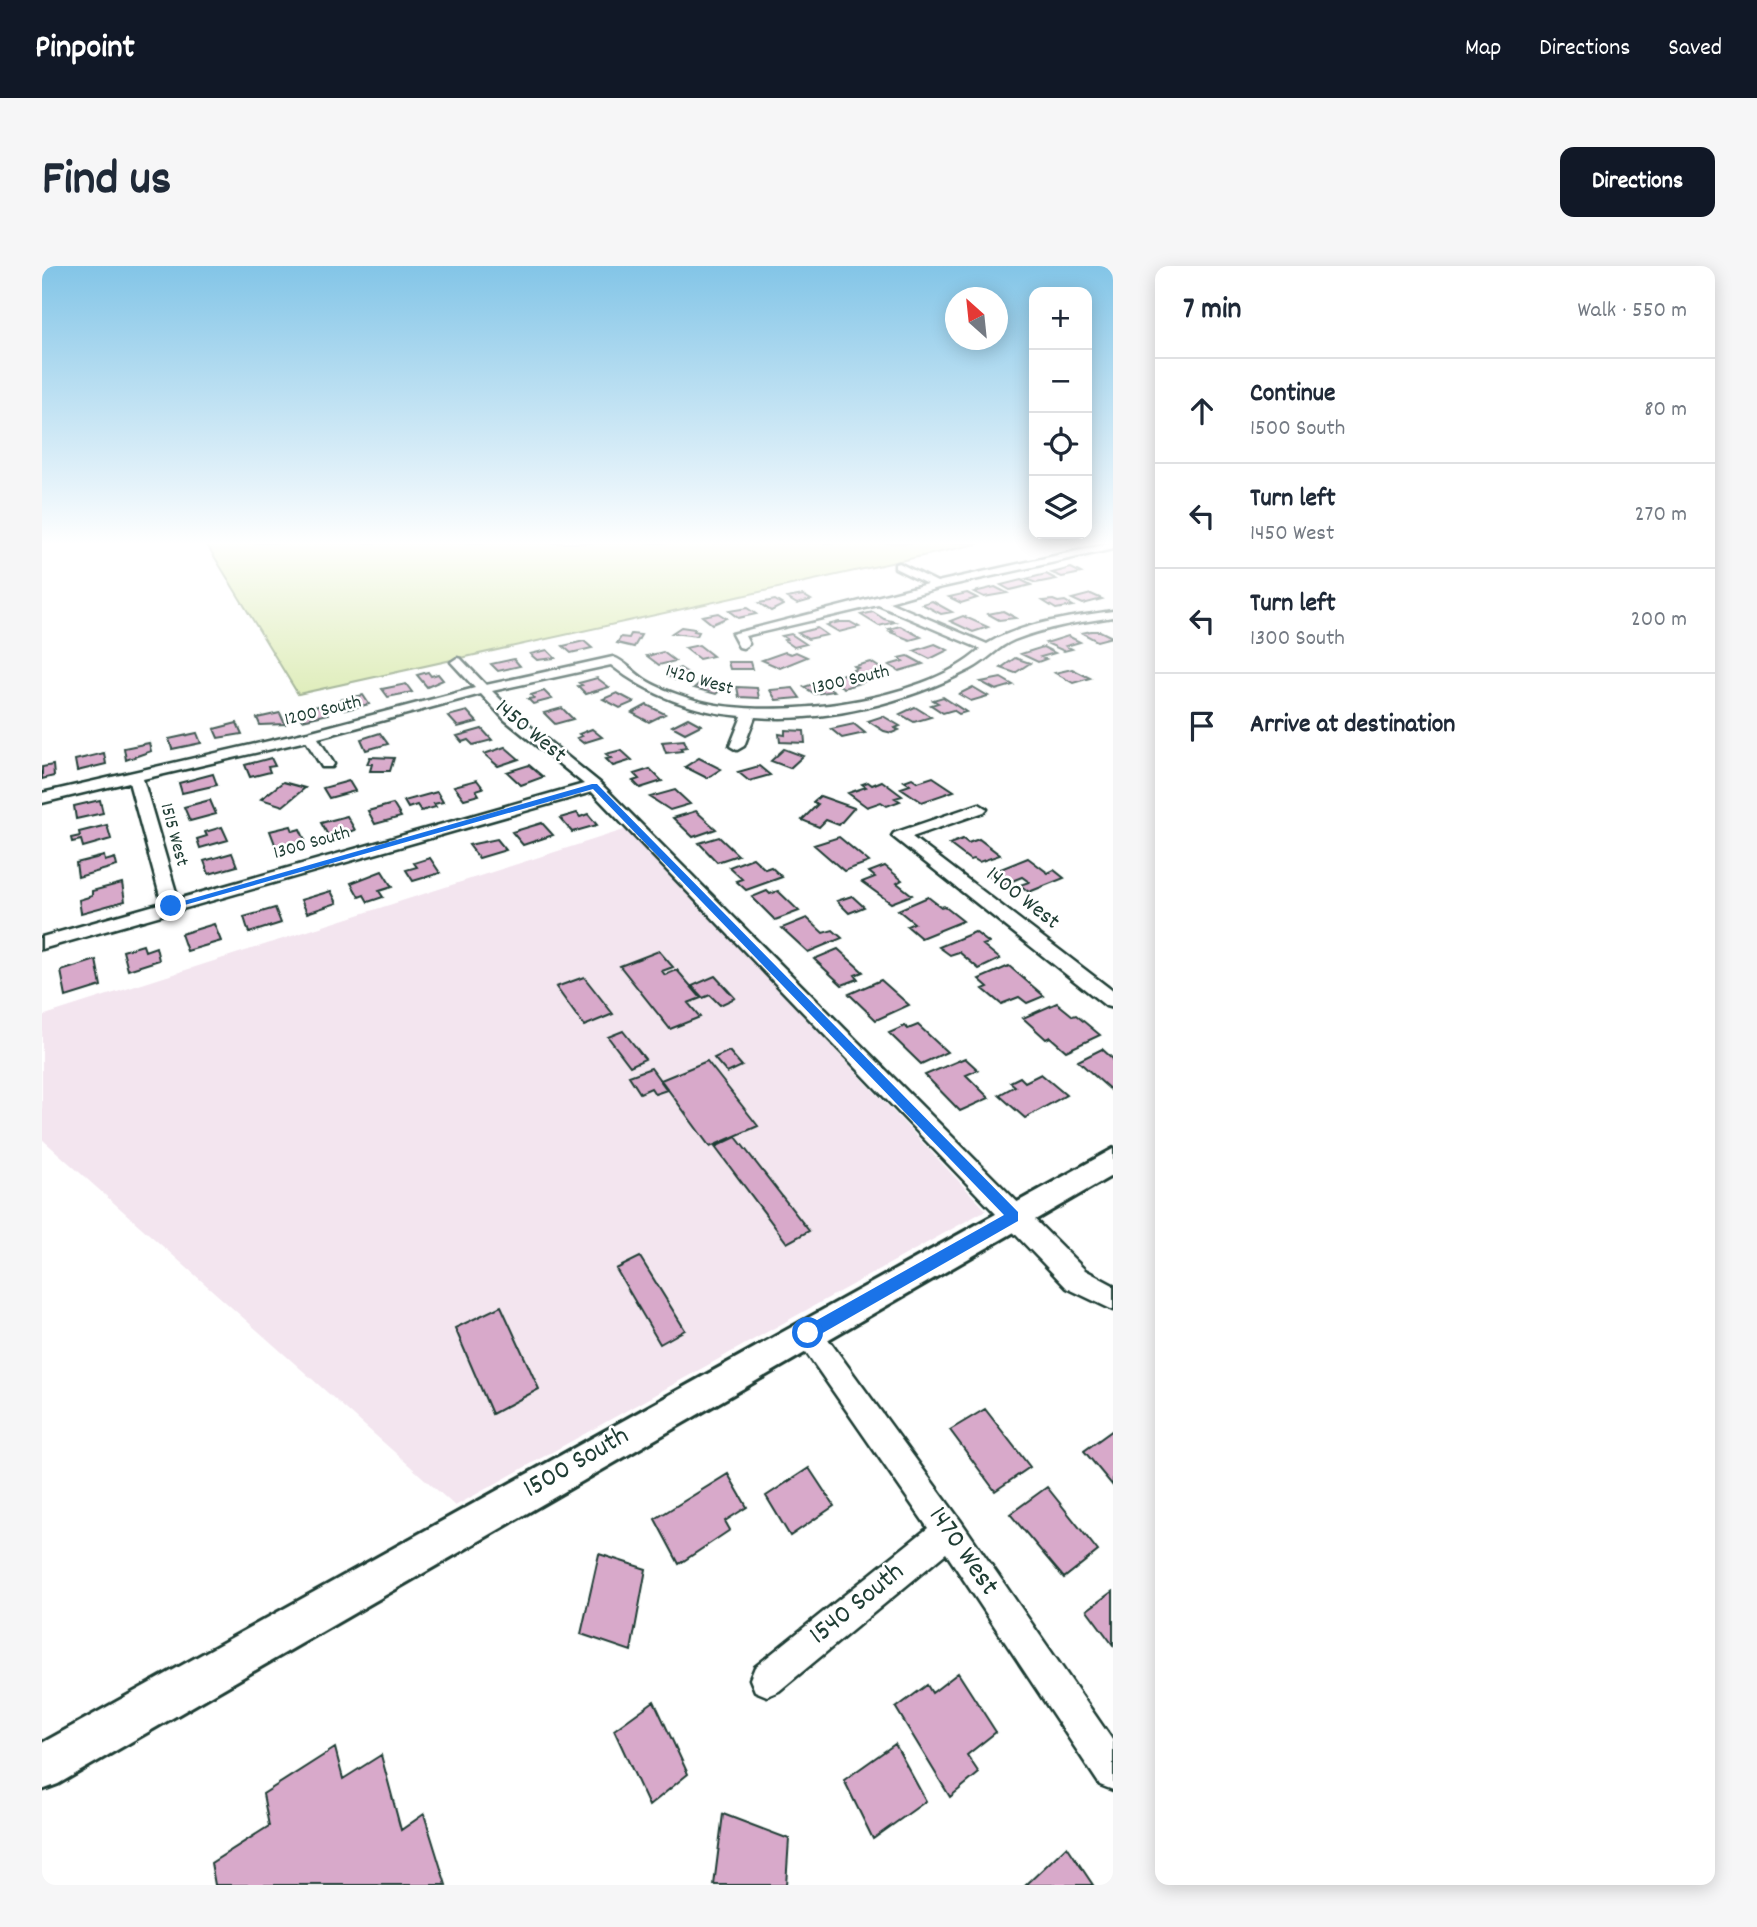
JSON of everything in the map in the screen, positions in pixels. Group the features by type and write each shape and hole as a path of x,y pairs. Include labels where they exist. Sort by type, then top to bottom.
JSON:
{"street":[{"path":"743,644 737,634 803,619"},
{"path":"916,619 988,648"},
{"name":"1300 South","path":"749,714 814,712 880,698 970,666 988,648 1018,634 1091,619"},
{"name":"1420 West","path":"613,661 645,686 688,702 749,714 737,746"},
{"name":"1200 South","path":"42,798 310,736 481,690 613,661"},
{"name":"1450 West","path":"457,662 481,690 510,717 594,786 1076,1279 1113,1297"},
{"path":"310,736 327,764"},
{"name":"1515 West","path":"135,776 171,906"},
{"name":"1300 South","path":"42,943 594,786"},
{"name":"1400 West","path":"979,809 900,836 1113,1001"},
{"name":"1500 South","path":"42,1768 1113,1161"},
{"name":"1470 West","path":"808,1333 949,1531 1113,1772"},
{"name":"1540 South","path":"767,1679 949,1531"}],"shaded area":[{"path":"627,829 986,1210 455,1506 42,1139 42,1016"}],"green space":[{"path":"252,619 639,619 298,694"}],"building":[{"path":"705,619 725,619 712,624"},
{"path":"867,619 895,622 879,626"},
{"path":"969,619 988,627 973,632 950,621"},
{"path":"850,622 859,627 839,632 827,625"},
{"path":"900,626 921,637 910,640 890,632 894,631 889,629"},
{"path":"681,627 699,632 697,636 672,633"},
{"path":"817,628 827,635 808,639 798,633"},
{"path":"1100,631 1112,637 1097,641 1082,633"},
{"path":"631,634 641,635 634,647 617,643 621,637 629,638"},
{"path":"791,634 806,644 794,647 782,636"},
{"path":"1068,636 1080,642 1066,646 1072,649 1064,651 1046,643"},
{"path":"584,641 592,648 571,653 563,646"},
{"path":"935,644 948,650 930,659 914,651"},
{"path":"699,645 713,656 699,659 685,648"},
{"path":"1043,647 1055,653 1041,657 1046,659 1038,662 1021,654"},
{"path":"547,650 555,658 537,660 530,654"},
{"path":"663,652 675,661 659,665 647,656"},
{"path":"785,652 796,652 807,657 780,668 762,660"},
{"path":"908,656 923,664 899,671 889,665 903,661 899,658"},
{"path":"1015,658 1030,663 1015,673 1001,668"},
{"path":"514,659 520,666 498,671 491,664"},
{"path":"728,662 750,662 752,669 730,669"},
{"path":"871,662 889,674 868,679 853,670 858,668 854,666"},
{"path":"680,668 691,675 675,680 668,676 671,675 667,673"},
{"path":"1072,669 1090,678 1073,683 1055,673"},
{"path":"428,672 431,676 438,674 443,680 427,687 417,675"},
{"path":"843,674 863,682 844,688 831,680"},
{"path":"597,678 609,687 586,694 578,686 582,685 579,683"},
{"path":"1001,678 1013,685 996,690 981,682"},
{"path":"703,680 725,686 716,694 694,688"},
{"path":"819,682 834,691 815,694 804,687"},
{"path":"406,684 412,692 388,697 382,689"},
{"path":"737,687 757,688 759,698 739,697"},
{"path":"973,687 988,696 971,701 959,694"},
{"path":"793,688 800,698 776,700 770,690"},
{"path":"544,691 552,699 533,704 528,699 534,698 531,695"},
{"path":"617,693 634,702 620,708 603,699"},
{"path":"363,695 369,704 344,710 339,700"},
{"path":"943,697 966,712 959,714 953,710 943,713 931,705 938,703 933,700"},
{"path":"323,705 328,714 302,720 297,711"},
{"path":"647,705 665,714 649,722 632,713"},
{"path":"915,707 931,717 914,722 900,714"},
{"path":"562,708 573,719 555,724 544,713"},
{"path":"467,711 477,722 458,727 448,716"},
{"path":"280,713 285,724 260,725 257,718"},
{"path":"883,716 900,726 895,728 899,730 892,733 884,731 868,721"},
{"path":"688,718 701,725 685,733 672,726"},
{"path":"237,723 242,734 218,738 214,729"},
{"path":"854,724 865,733 842,738 831,729"},
{"path":"482,729 492,740 473,745 468,740 462,742 457,736"},
{"path":"592,729 602,737 583,743 577,738 582,736 579,734"},
{"path":"785,730 804,731 805,743 780,742 779,734 785,735"},
{"path":"197,733 201,743 172,749 169,739"},
{"path":"380,733 388,744 366,750 361,739"},
{"path":"684,740 687,747 680,748 682,751 666,753 662,742"},
{"path":"149,743 151,751 126,760 124,748"},
{"path":"505,747 519,759 498,766 484,754"},
{"path":"784,749 803,756 790,768 771,761"},
{"path":"621,750 632,760 613,766 606,759 611,758 606,754"},
{"path":"104,753 106,764 77,771 75,760"},
{"path":"370,757 394,758 390,771 370,771 372,764 367,764"},
{"path":"271,758 275,766 268,767 270,772 250,777 245,765"},
{"path":"699,758 721,769 707,778 685,767"},
{"path":"53,765 54,776 42,779 42,767"},
{"path":"529,765 543,777 521,785 507,772"},
{"path":"759,766 770,775 749,781 738,772"},
{"path":"650,769 662,781 640,788 633,781 639,779 634,774"},
{"path":"213,774 217,785 182,793 179,783"},
{"path":"933,777 954,791 922,802 901,788 910,785 904,781 912,778 918,782"},
{"path":"477,780 483,788 476,790 479,795 464,799 454,786"},
{"path":"349,781 355,791 329,798 323,788"},
{"path":"882,781 902,796 895,798 900,801 887,806 881,802 867,807 848,793 866,787 862,784 868,782 872,785"},
{"path":"283,782 305,788 283,806 261,799"},
{"path":"675,790 690,804 670,810 650,797"},
{"path":"437,792 443,802 434,804 436,807 421,811 417,805 408,808 404,801"},
{"path":"820,796 854,808 839,825 826,820 819,827 802,820 818,804 813,802"},
{"path":"100,800 103,813 76,819 74,806"},
{"path":"210,800 216,814 190,821 184,807"},
{"path":"393,804 401,817 375,824 368,811"},
{"path":"696,811 716,829 693,837 673,818"},
{"path":"577,813 580,817 588,814 597,825 572,832 560,818"},
{"path":"347,816 355,830 329,837 321,823"},
{"path":"542,823 553,835 523,845 512,832"},
{"path":"107,825 111,839 83,847 81,840 72,842 71,838 80,836 79,832"},
{"path":"291,826 293,831 300,829 305,840 297,842 299,846 278,852 270,831"},
{"path":"222,827 228,840 200,848 197,839 207,836 205,832"},
{"path":"719,837 738,855 717,862 699,843"},
{"path":"839,837 869,862 844,871 814,845"},
{"path":"497,839 506,850 479,858 469,845"},
{"path":"963,839 968,843 979,839 1000,855 979,862 970,860 949,844"},
{"path":"232,853 237,866 209,874 204,861"},
{"path":"104,856 105,861 115,858 117,866 78,877 76,863"},
{"path":"430,858 440,873 413,881 406,870 417,867 414,863"},
{"path":"753,858 765,869 771,867 782,877 746,890 736,881 742,879 729,867"},
{"path":"1028,858 1048,873 1054,870 1064,878 1029,892 1020,885 1029,882 1022,877 1002,885 988,874"},
{"path":"885,866 902,880 897,883 912,895 891,903 862,882 875,877 869,872"},
{"path":"382,871 392,887 379,891 383,897 368,902 364,895 359,897 351,883"},
{"path":"122,883 125,901 81,913 79,900 92,896 92,891"},
{"path":"331,891 337,903 307,913 301,900"},
{"path":"767,891 770,894 778,891 799,911 775,920 752,897"},
{"path":"852,896 864,907 849,913 837,901"},
{"path":"928,897 963,921 921,938 907,926 914,923 898,910"},
{"path":"275,908 281,923 249,933 244,917"},
{"path":"807,918 823,933 833,930 842,938 808,952 782,928"},
{"path":"214,924 221,941 187,951 181,934"},
{"path":"975,932 989,943 983,945 1000,959 979,969 959,952 950,955 939,947"},
{"path":"143,945 145,951 156,947 159,960 128,970 123,951"},
{"path":"838,949 863,972 855,975 858,979 842,985 814,959"},
{"path":"659,951 673,967 662,971 665,975 677,970 701,998 688,1003 700,1017 670,1029 620,966"},
{"path":"96,960 101,986 66,997 61,971"},
{"path":"1009,966 1044,996 1027,1003 1019,997 1001,1004 983,989 988,987 979,979"},
{"path":"715,976 735,998 720,1005 710,995 703,998 692,986"},
{"path":"584,977 613,1014 584,1026 556,987"},
{"path":"881,980 909,1005 876,1020 849,994"},
{"path":"1057,1003 1100,1035 1066,1051 1050,1037 1046,1039 1023,1018"},
{"path":"918,1025 947,1052 921,1064 889,1033 905,1026 908,1029"},
{"path":"623,1031 645,1059 630,1066 608,1037"},
{"path":"1102,1049 1113,1059 1113,1092 1078,1061"},
{"path":"729,1051 742,1066 727,1073 714,1058"},
{"path":"965,1058 978,1070 966,1075 989,1098 960,1111 925,1075"},
{"path":"707,1061 758,1126 710,1147 661,1080"},
{"path":"651,1068 667,1090 655,1094 651,1088 640,1093 629,1076"},
{"path":"1041,1074 1066,1095 1025,1118 999,1095 1015,1086 1010,1082 1020,1077 1025,1082"},
{"path":"736,1137 809,1231 787,1243 715,1147"},
{"path":"640,1257 685,1330 660,1344 616,1269"},
{"path":"501,1306 539,1389 492,1414 455,1328"},
{"path":"985,1409 1030,1467 995,1491 950,1430"},
{"path":"1113,1430 1113,1486 1084,1451"},
{"path":"809,1468 834,1506 790,1536 766,1496"},
{"path":"728,1474 747,1507 725,1521 730,1530 679,1564 655,1519"},
{"path":"1047,1487 1098,1551 1064,1578 1010,1514"},
{"path":"599,1554 646,1569 631,1651 581,1634"},
{"path":"1113,1591 1113,1645 1087,1610"},
{"path":"958,1673 996,1732 967,1755 979,1773 950,1797 896,1708 927,1685 932,1693"},
{"path":"654,1701 688,1774 649,1806 614,1730"},
{"path":"895,1744 926,1801 873,1839 844,1780"},
{"path":"335,1748 343,1779 381,1755 401,1830 424,1814 446,1885 215,1885 211,1863 269,1826 263,1794"},
{"path":"723,1814 789,1839 786,1885 714,1885"},
{"path":"1067,1846 1093,1885 1026,1885"}],"route":[{"path":"171,906 594,786 1014,1217 808,1333"}]}
